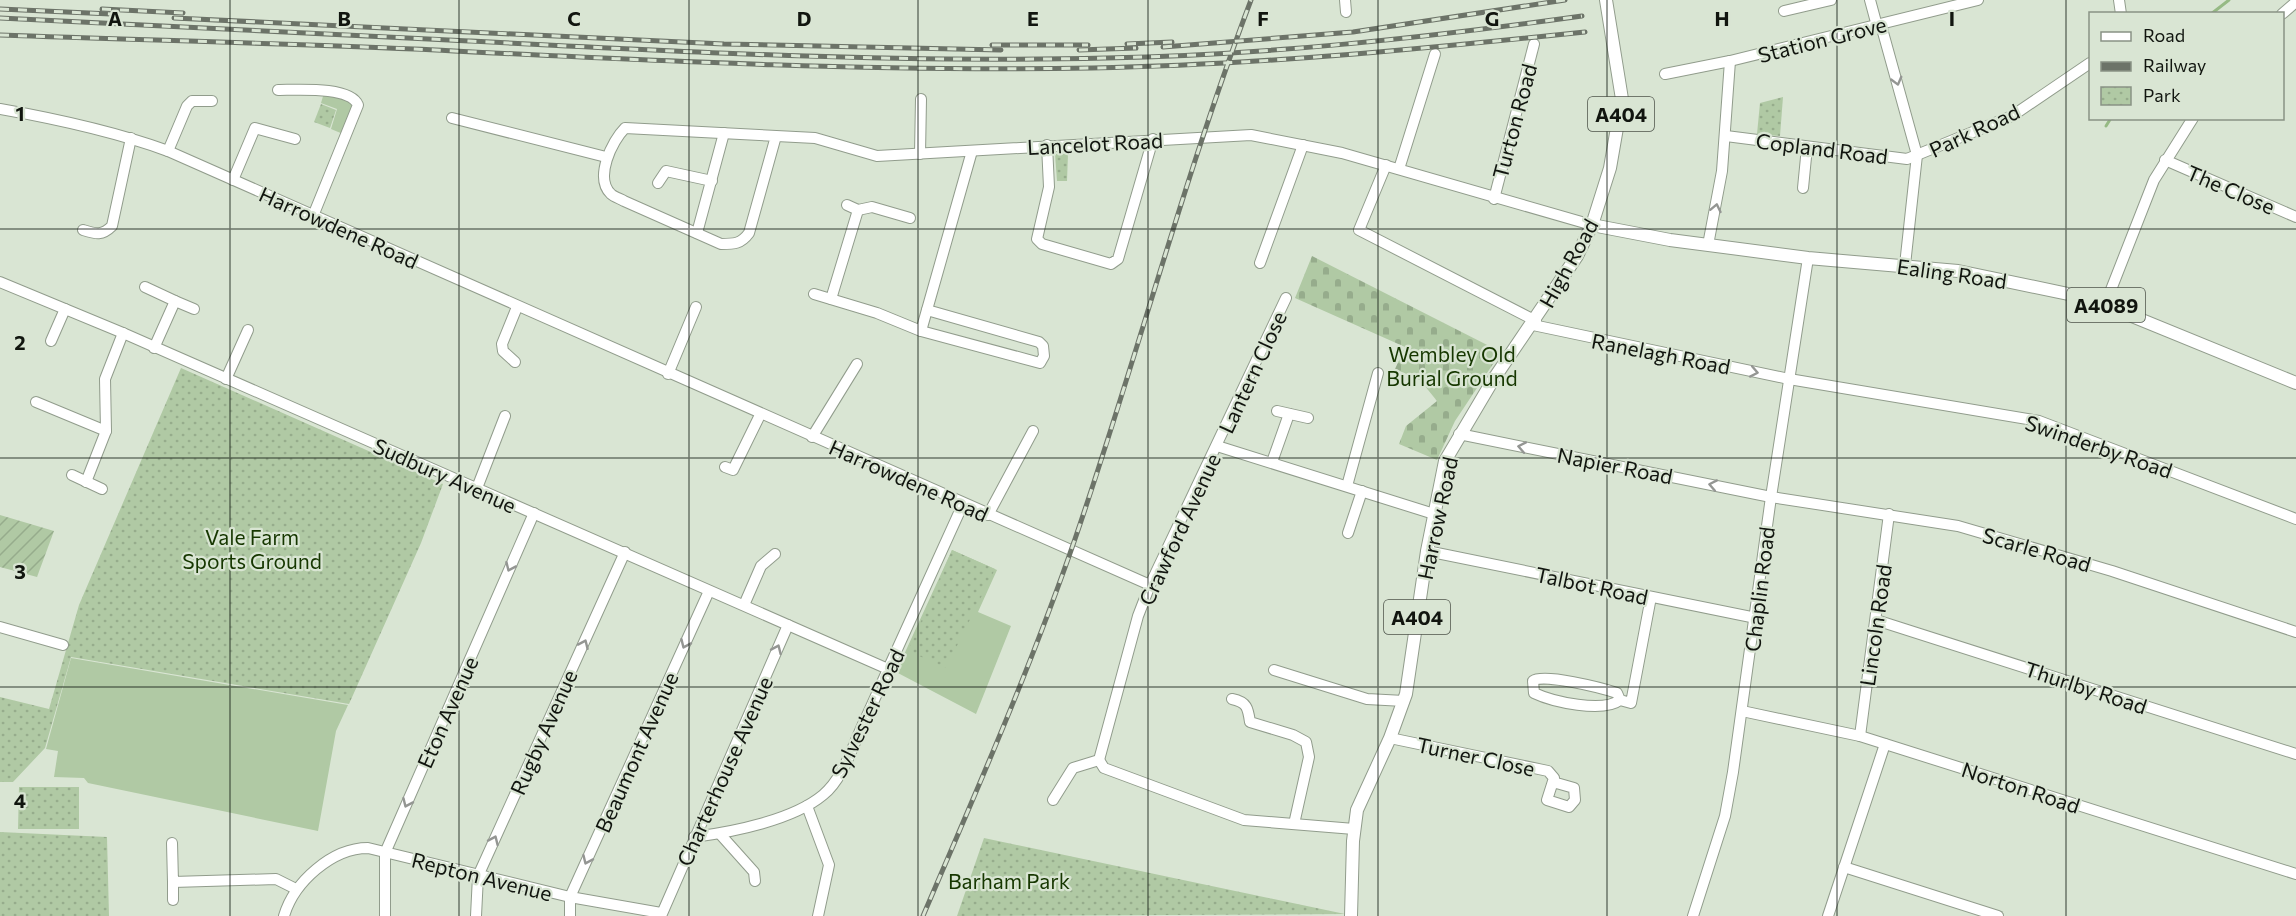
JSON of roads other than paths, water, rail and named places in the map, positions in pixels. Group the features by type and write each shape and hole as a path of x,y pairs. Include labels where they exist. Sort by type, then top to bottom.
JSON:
{"main road":[{"name":"High Road","path":"1459,434 1534,323 1577,255 1592,225 1617,136 1622,99 1606,0"},
{"name":"Ealing Road","path":"1592,225 1708,245 1808,258 1905,265 1968,273 2073,295 2105,305 2296,383"},
{"name":"Harrow Road","path":"1352,916 1354,829 1362,795 1390,738 1404,701 1434,514 1445,461 1459,434"}],"street":[{"path":"1345,0 1346,12"},
{"path":"1784,10 1832,0"},
{"path":"1870,0 1917,155 1905,265"},
{"name":"Station Grove","path":"1665,74 1730,61 1978,0"},
{"path":"2284,13 2296,2"},
{"name":"Turton Road","path":"1494,199 1534,44"},
{"path":"1399,169 1436,54"},
{"path":"1708,245 1726,136 1730,61"},
{"name":"Park Road","path":"1917,155 2012,116 2089,64"},
{"path":"278,90 326,91 350,96 358,105 313,216"},
{"path":"920,154 921,99"},
{"path":"168,151 187,106 192,101 212,101"},
{"name":"Harrowdene Road","path":"0,109 66,121 131,138 168,151 760,415 1150,585"},
{"path":"452,118 606,158 606,183 610,194 721,244 743,241 749,233 776,136"},
{"path":"2105,305 2146,197 2165,160 2192,120"},
{"path":"233,180 255,128 295,138"},
{"name":"Lancelot Road","path":"606,158 614,140 625,128 815,138 877,156 1251,135 1386,165 1494,199 1592,225"},
{"path":"697,233 724,133"},
{"name":"Copland Road","path":"1726,136 1907,159 1917,155"},
{"path":"83,230 98,234 106,232 112,226 131,138"},
{"path":"1047,145 1049,187 1037,239 1042,244 1111,264 1118,259 1153,139"},
{"path":"1260,263 1303,145"},
{"path":"1803,188 1807,147"},
{"path":"921,331 972,151"},
{"name":"The Close","path":"2165,160 2296,217"},
{"name":"Ranelagh Road","path":"1386,165 1359,230 1534,323 1789,379"},
{"path":"658,183 666,171 712,181"},
{"path":"847,205 858,210 873,207 910,218"},
{"path":"831,299 858,210"},
{"name":"Chaplin Road","path":"1693,916 1725,816 1808,258"},
{"name":"Sudbury Avenue","path":"0,284 123,333 888,669"},
{"path":"145,287 194,309"},
{"path":"814,294 877,313 921,331 1040,363 1044,356 1043,346 1039,342 927,310"},
{"name":"Lantern Close","path":"1218,446 1286,298"},
{"path":"154,348 175,301"},
{"path":"515,362 503,351 502,344 517,307"},
{"path":"668,374 696,307"},
{"path":"51,341 64,309"},
{"path":"226,379 248,330"},
{"path":"86,482 106,431 105,379 123,333"},
{"path":"812,437 857,364"},
{"path":"1347,486 1378,373"},
{"name":"Swinderby Road","path":"1789,379 2039,421 2296,519"},
{"path":"36,402 106,431"},
{"path":"1277,411 1308,418"},
{"path":"1272,462 1289,414"},
{"path":"733,470 760,415"},
{"path":"477,488 505,416"},
{"path":"988,515 1033,432"},
{"name":"Napier Road","path":"1459,434 1771,497"},
{"name":"Crawford Avenue","path":"1099,760 1126,659 1150,585 1218,446 1434,514"},
{"path":"72,475 102,489"},
{"path":"1348,533 1362,491"},
{"name":"Scarle Road","path":"1771,497 1889,514 1970,529 2112,571 2296,632"},
{"name":"Sylvester Road","path":"694,837 720,834 787,815 807,806 824,794 834,783 963,504"},
{"name":"Eton Avenue","path":"385,916 385,853 534,513"},
{"name":"Lincoln Road","path":"1860,736 1889,514"},
{"name":"Talbot Road","path":"1427,551 1756,618"},
{"name":"Rugby Avenue","path":"476,916 478,876 625,552"},
{"path":"744,605 761,566 775,554"},
{"name":"Beaumont Avenue","path":"570,916 570,897 709,591"},
{"path":"1626,701 1651,597"},
{"name":"Thurlby Road","path":"1876,620 2296,754"},
{"name":"Charterhouse Avenue","path":"661,915 788,625"},
{"path":"0,627 63,645"},
{"path":"1274,670 1367,699 1404,701"},
{"path":"1536,678 1544,678 1600,688 1617,693 1626,701 1613,705 1595,706 1563,702 1542,697 1534,693 1532,688 1536,678"},
{"path":"1232,699 1243,702 1248,708 1250,722 1293,735 1306,742 1309,757 1294,824"},
{"name":"Norton Road","path":"1742,711 1860,736 2296,874"},
{"name":"Turner Close","path":"1390,738 1548,771 1554,778 1553,782"},
{"path":"1828,916 1886,744"},
{"path":"1053,800 1073,768 1099,760 1104,768 1244,820 1354,829"},
{"path":"807,806 829,865 818,916"},
{"path":"720,834 754,872 755,881"},
{"path":"172,843 173,900"},
{"name":"Repton Avenue","path":"296,889 340,853 360,848 570,897 661,915"},
{"path":"1844,867 1998,916"},
{"path":"173,882 276,879 296,889 284,916"}],"waterway":[{"path":"2214,12 2229,0"},
{"path":"2106,126 2110,120"}],"railway":[{"path":"923,916 1002,729 1058,587 1097,472 1204,134 1251,0"},
{"path":"1163,47 1353,32 1565,0"},
{"path":"0,9 111,14"},
{"path":"102,9 183,13"},
{"path":"0,18 708,53 867,58 1026,59 1166,56 1285,49 1404,38 1582,16"},
{"path":"174,18 724,44 1001,50"},
{"path":"0,35 362,47 838,67 1007,69 1216,64 1400,50 1585,32"},
{"path":"1127,44 1172,42"},
{"path":"992,45 1088,45"},
{"path":"1079,50 1136,48"}],"park label":[{"name":"Wembley Old Burial Ground","path":"1452,365"},
{"name":"Vale Farm Sports Ground","path":"252,548"},
{"name":"Barham Park","path":"1009,880"}]}
